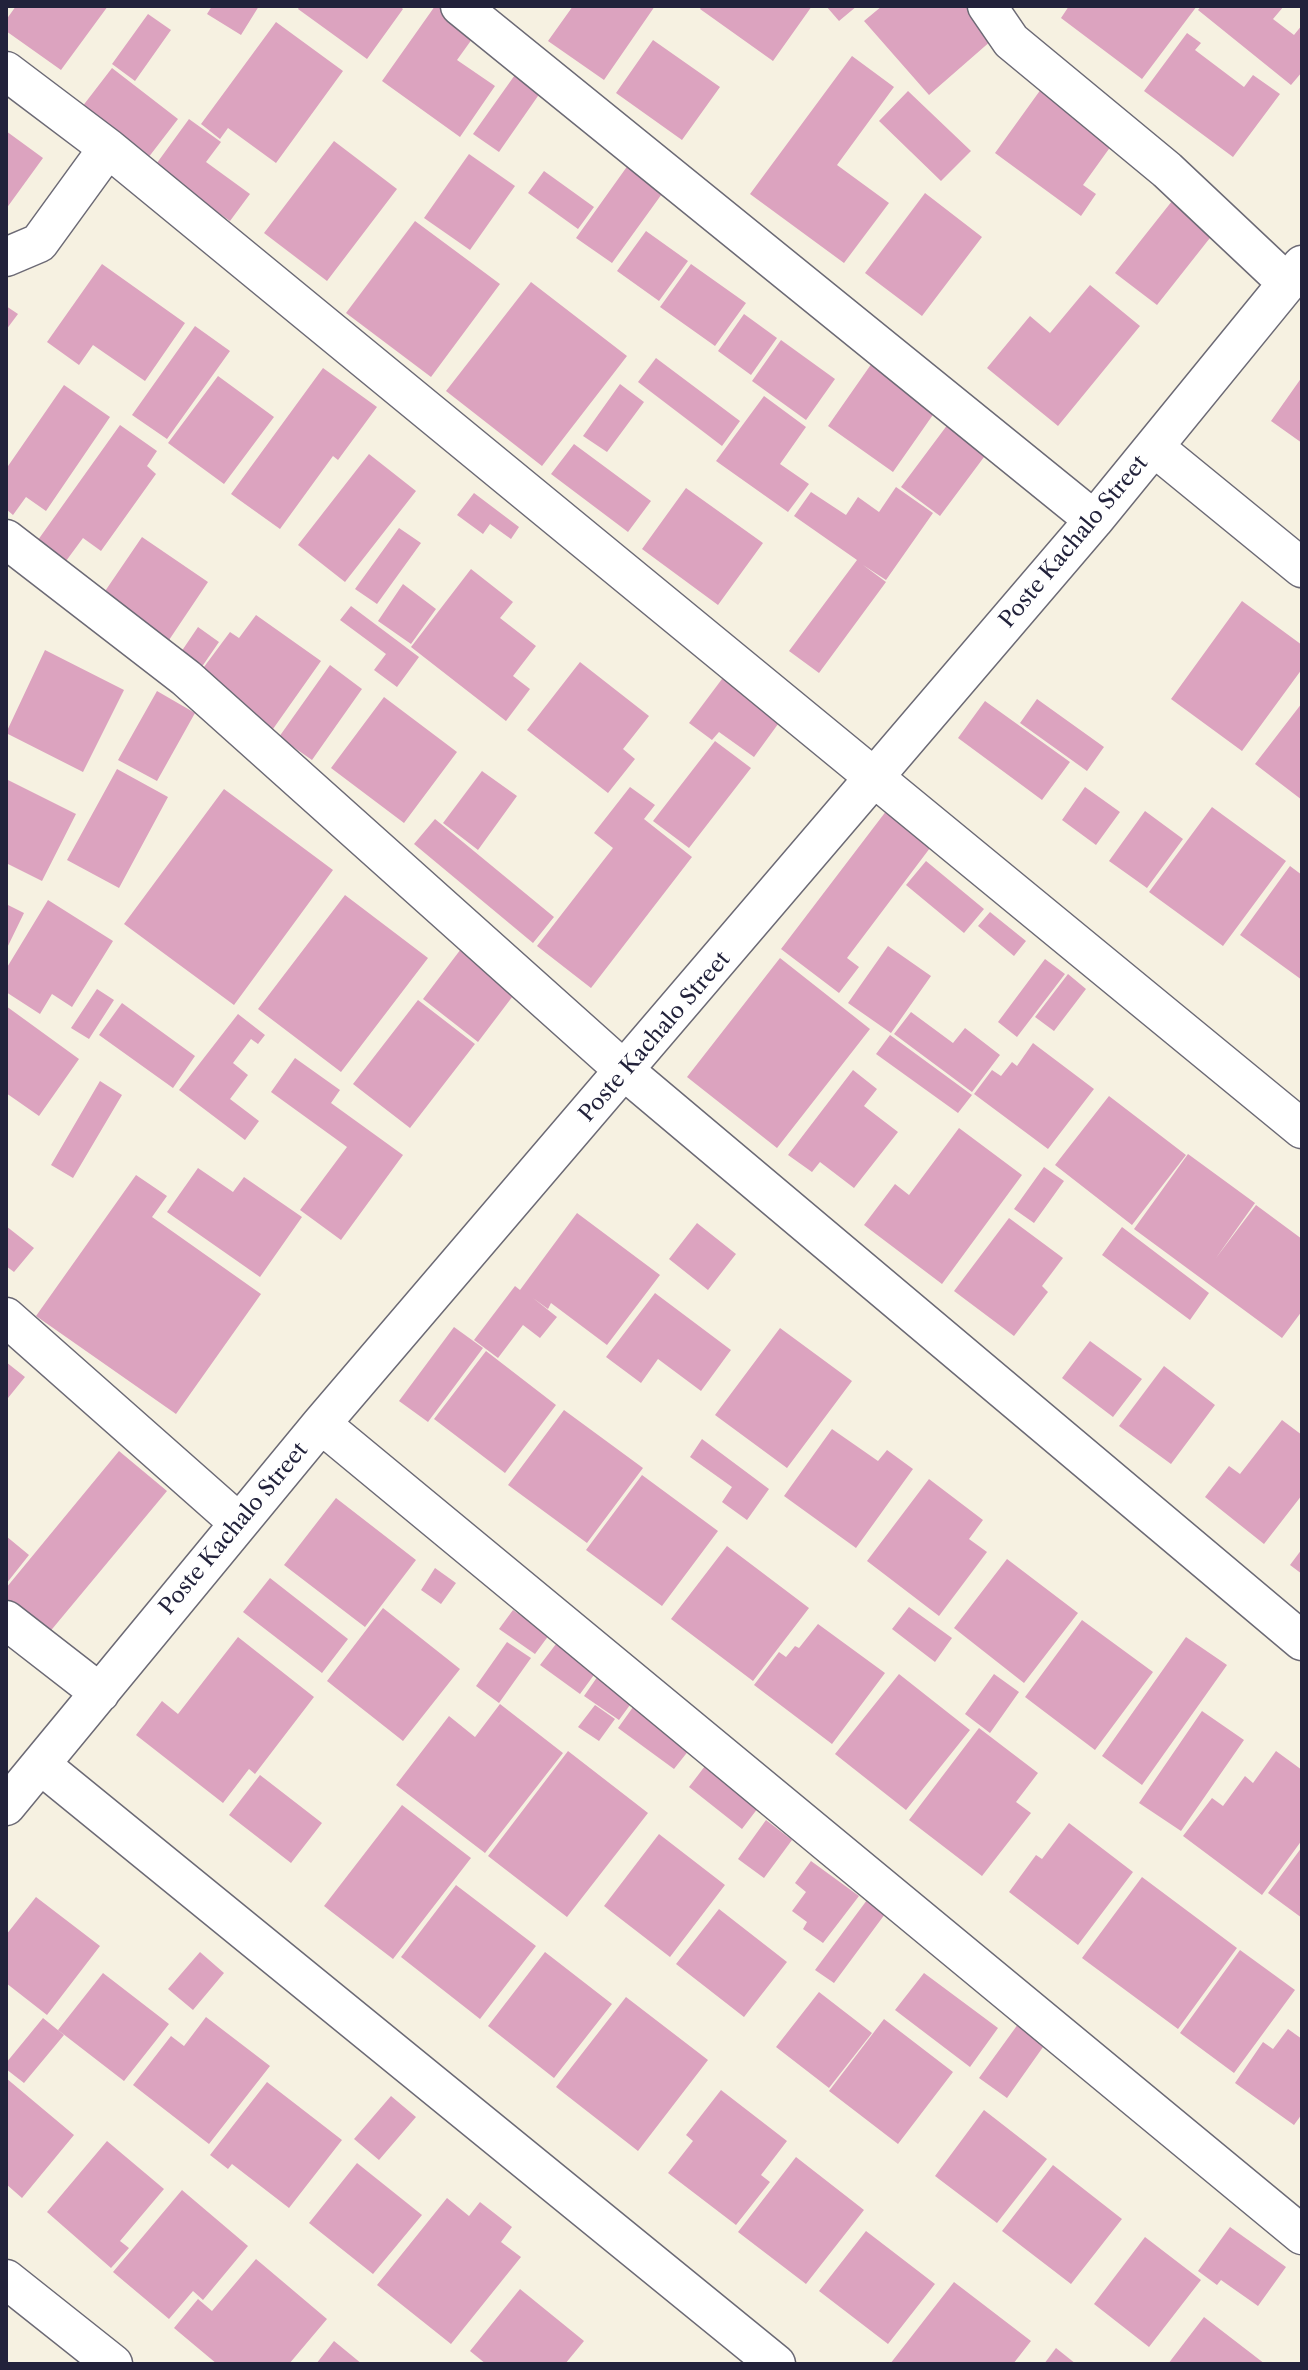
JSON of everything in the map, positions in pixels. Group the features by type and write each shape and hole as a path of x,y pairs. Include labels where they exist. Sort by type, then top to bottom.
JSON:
{"street":[{"path":"460,6 1094,520"},
{"path":"987,6 1011,41 1294,274"},
{"path":"6,71 108,148 1302,1129"},
{"path":"6,257 39,243 108,148"},
{"name":"Poste Kachalo Street","path":"6,1806 321,1424 626,1072 1094,520 1294,274"},
{"path":"1154,447 1302,568"},
{"path":"6,539 186,678 626,1072 1302,1641"},
{"path":"6,1317 239,1523"},
{"path":"321,1424 1302,2235"},
{"path":"6,1620 100,1693"},
{"path":"41,1765 776,2364"},
{"path":"6,2279 113,2364"}],"building":[{"path":"16,6 108,6 61,70 6,31 6,20"},
{"path":"212,6 259,6 241,35 207,14"},
{"path":"300,6 400,6 403,9 367,59 298,9"},
{"path":"435,6 449,6 480,28 457,60 495,86 460,137 382,81"},
{"path":"573,6 655,6 604,80 548,41"},
{"path":"702,6 812,6 773,61 700,9"},
{"path":"826,6 857,6 839,21"},
{"path":"882,6 976,6 1000,33 929,95 864,21"},
{"path":"1069,6 1197,6 1142,79 1061,18"},
{"path":"1201,6 1284,6 1273,19 1294,35 1302,25 1302,72 1291,85 1198,10"},
{"path":"148,14 171,30 135,81 112,64"},
{"path":"276,22 343,71 276,163 228,128 220,139 201,124"},
{"path":"1187,33 1201,43 1195,50 1244,87 1253,75 1280,94 1233,157 1144,91"},
{"path":"653,40 720,87 682,140 616,93"},
{"path":"852,56 894,87 837,165 889,203 844,263 750,194"},
{"path":"522,65 547,83 499,152 473,134"},
{"path":"112,68 178,119 148,158 82,107"},
{"path":"1049,78 1080,101 1070,116 1111,146 1083,185 1096,194 1081,216 995,153"},
{"path":"908,91 971,151 941,181 879,121"},
{"path":"189,119 221,142 206,162 250,194 230,221 154,167"},
{"path":"6,131 43,158 6,209"},
{"path":"334,141 397,189 327,281 264,233"},
{"path":"469,154 515,186 470,250 424,218"},
{"path":"636,154 672,180 612,263 576,238"},
{"path":"544,171 594,207 578,229 528,193"},
{"path":"925,193 982,237 922,316 865,273"},
{"path":"1176,196 1217,229 1157,305 1115,273"},
{"path":"415,221 500,284 431,377 346,313"},
{"path":"646,231 688,261 659,301 617,271"},
{"path":"102,264 185,323 145,381 93,345 79,365 47,342"},
{"path":"691,264 746,303 715,346 660,307"},
{"path":"531,282 627,356 542,466 446,391"},
{"path":"1090,285 1140,326 1058,426 987,368 1030,316 1050,333"},
{"path":"6,306 18,314 6,330"},
{"path":"744,314 777,338 751,375 718,351"},
{"path":"195,326 230,351 167,439 132,415"},
{"path":"781,340 835,379 806,420 752,381"},
{"path":"656,358 740,421 722,446 638,382"},
{"path":"872,363 937,409 893,472 828,426"},
{"path":"323,368 377,407 338,460 333,456 280,529 231,494"},
{"path":"218,376 274,417 224,484 168,443"},
{"path":"1302,377 1302,443 1271,421"},
{"path":"620,384 644,402 607,452 583,436"},
{"path":"64,385 110,417 46,511 26,497 13,515 6,509 6,469"},
{"path":"764,396 806,427 780,464 809,484 788,512 716,461"},
{"path":"954,416 993,445 940,516 901,487"},
{"path":"120,425 157,451 147,466 156,474 101,551 83,538 66,561 38,540"},
{"path":"574,444 651,501 628,532 551,474"},
{"path":"369,454 416,491 345,582 298,545"},
{"path":"896,487 933,513 886,580 863,565 886,582 819,673 789,651 857,560 794,516 811,492 846,515 858,497 879,512"},
{"path":"686,488 763,543 718,605 642,549"},
{"path":"474,493 519,527 511,539 490,524 483,534 457,515"},
{"path":"399,528 421,543 377,604 355,589"},
{"path":"142,537 208,582 165,646 99,600"},
{"path":"471,569 513,602 500,618 536,646 513,676 530,689 506,721 411,647"},
{"path":"403,584 436,609 411,644 378,621"},
{"path":"1242,601 1302,645 1302,669 1242,751 1171,699"},
{"path":"351,606 419,657 397,687 374,670 386,654 340,620"},
{"path":"256,615 321,661 273,729 198,675 230,632 239,638"},
{"path":"198,627 219,642 199,671 177,658"},
{"path":"45,650 124,690 83,772 6,733"},
{"path":"580,662 649,716 623,749 635,759 608,793 527,730"},
{"path":"330,665 362,689 312,760 279,737"},
{"path":"731,667 789,709 754,757 719,732 712,740 689,723"},
{"path":"157,691 195,713 157,781 118,760"},
{"path":"384,697 457,752 404,823 331,768"},
{"path":"1037,699 1104,747 1087,771 1020,723"},
{"path":"985,701 1070,762 1042,800 958,738"},
{"path":"1302,703 1302,800 1255,764"},
{"path":"715,741 751,768 689,848 653,821"},
{"path":"117,769 168,797 119,888 67,860"},
{"path":"482,771 517,796 478,850 443,823"},
{"path":"6,779 76,814 42,881 6,863"},
{"path":"630,787 655,805 644,819 692,857 591,988 537,946 613,848 594,833"},
{"path":"1085,787 1120,812 1096,845 1062,820"},
{"path":"224,789 333,870 234,1005 124,924"},
{"path":"890,806 936,840 847,958 859,967 839,993 781,949"},
{"path":"1212,807 1286,861 1223,946 1149,892"},
{"path":"1145,811 1183,839 1147,888 1109,861"},
{"path":"435,819 554,917 533,943 414,844"},
{"path":"926,861 984,909 964,933 906,885"},
{"path":"1290,866 1302,875 1302,980 1240,935"},
{"path":"345,895 428,958 341,1072 258,1009"},
{"path":"48,900 113,941 72,1007 52,994 40,1014 6,992 6,969"},
{"path":"6,904 24,913 6,950"},
{"path":"990,912 1026,941 1014,956 978,926"},
{"path":"467,941 522,984 478,1042 423,999"},
{"path":"888,946 931,976 891,1033 848,1003"},
{"path":"780,958 870,1029 777,1148 687,1077"},
{"path":"1045,959 1065,974 1017,1037 998,1022"},
{"path":"1068,974 1086,989 1054,1031 1035,1017"},
{"path":"97,989 114,1000 89,1039 71,1028"},
{"path":"418,1000 475,1044 410,1128 353,1084"},
{"path":"122,1003 195,1056 173,1088 99,1035"},
{"path":"6,1006 79,1059 39,1116 6,1093"},
{"path":"911,1012 953,1043 965,1028 1000,1055 972,1092 894,1034"},
{"path":"238,1014 265,1035 258,1044 251,1039 233,1063 248,1075 230,1099 259,1121 245,1140 179,1090"},
{"path":"890,1035 972,1095 958,1113 876,1054"},
{"path":"1033,1043 1094,1089 1048,1149 974,1094 992,1070 1001,1076 1012,1062 1017,1066"},
{"path":"295,1058 340,1090 331,1103 403,1155 341,1240 300,1210 347,1147 271,1092"},
{"path":"853,1070 877,1089 864,1106 898,1132 854,1188 820,1162 812,1172 788,1155"},
{"path":"100,1081 122,1095 73,1178 51,1165"},
{"path":"1109,1096 1186,1155 1132,1225 1055,1165"},
{"path":"959,1128 1022,1175 942,1284 864,1225 895,1184 909,1195"},
{"path":"1188,1154 1255,1203 1216,1258 1256,1205 1302,1239 1302,1311 1282,1338 1134,1229"},
{"path":"1044,1167 1064,1181 1034,1223 1014,1209"},
{"path":"198,1168 233,1192 244,1177 302,1217 260,1277 167,1212"},
{"path":"136,1175 167,1196 152,1217 261,1294 176,1414 36,1316"},
{"path":"577,1213 660,1275 607,1345 551,1303 548,1309 533,1298 557,1317 540,1338 523,1325 498,1358 474,1340 515,1286 520,1290"},
{"path":"1009,1218 1063,1258 1042,1286 1048,1292 1014,1336 954,1291"},
{"path":"697,1223 736,1254 708,1290 669,1259"},
{"path":"6,1226 34,1248 14,1272 6,1266"},
{"path":"1122,1227 1209,1293 1190,1320 1102,1255"},
{"path":"655,1293 731,1350 701,1391 658,1359 641,1383 606,1357"},
{"path":"454,1327 483,1348 428,1422 399,1401"},
{"path":"780,1328 852,1381 787,1468 715,1415"},
{"path":"1090,1341 1142,1379 1113,1417 1062,1378"},
{"path":"486,1351 556,1405 505,1473 434,1419"},
{"path":"6,1362 25,1377 8,1398 6,1397"},
{"path":"1164,1366 1215,1405 1171,1464 1119,1426"},
{"path":"564,1410 643,1468 587,1543 508,1485"},
{"path":"1282,1420 1302,1435 1302,1495 1264,1544 1205,1497 1229,1466 1240,1474"},
{"path":"832,1429 878,1461 887,1450 913,1469 856,1548 784,1496"},
{"path":"702,1439 769,1489 747,1520 722,1502 732,1487 690,1457"},
{"path":"119,1451 167,1491 48,1634 6,1600 6,1588"},
{"path":"642,1475 718,1531 662,1606 586,1550"},
{"path":"929,1479 983,1520 969,1539 987,1552 939,1616 867,1561"},
{"path":"336,1498 416,1560 365,1627 284,1565"},
{"path":"6,1536 29,1555 6,1584"},
{"path":"727,1546 809,1608 753,1681 671,1619"},
{"path":"1302,1549 1302,1574 1290,1565"},
{"path":"1007,1559 1078,1613 1024,1683 954,1628"},
{"path":"435,1568 456,1583 441,1604 421,1590"},
{"path":"270,1578 348,1639 322,1673 243,1612"},
{"path":"909,1607 952,1638 935,1662 892,1629"},
{"path":"383,1608 460,1669 403,1741 327,1681"},
{"path":"513,1610 549,1635 535,1654 499,1629"},
{"path":"1082,1620 1153,1672 1095,1750 1025,1697"},
{"path":"818,1624 885,1673 832,1744 754,1685 779,1652 786,1657 795,1646 799,1648"},
{"path":"238,1637 314,1697 255,1774 249,1769 223,1803 136,1735 162,1701 178,1714"},
{"path":"1186,1637 1227,1665 1142,1785 1102,1756"},
{"path":"507,1642 531,1658 499,1703 476,1686"},
{"path":"556,1644 599,1668 580,1694 540,1665"},
{"path":"600,1673 635,1698 619,1720 584,1696"},
{"path":"899,1674 970,1730 906,1810 835,1754"},
{"path":"994,1674 1019,1692 990,1733 965,1714"},
{"path":"636,1703 693,1745 674,1769 618,1728"},
{"path":"500,1704 563,1753 485,1853 396,1785 449,1716 475,1737"},
{"path":"595,1705 615,1719 599,1741 578,1727"},
{"path":"1202,1711 1244,1740 1181,1831 1139,1803"},
{"path":"979,1728 1038,1773 1016,1802 1031,1813 982,1876 909,1820"},
{"path":"568,1751 648,1813 567,1917 488,1856"},
{"path":"1276,1751 1302,1770 1302,1840 1262,1895 1183,1836 1212,1798 1223,1806 1245,1776 1253,1783"},
{"path":"705,1766 758,1808 742,1829 689,1787"},
{"path":"260,1775 322,1823 291,1863 229,1815"},
{"path":"402,1805 471,1858 393,1959 324,1906"},
{"path":"766,1820 792,1840 764,1878 738,1859"},
{"path":"1069,1823 1133,1872 1078,1945 1009,1892 1036,1855 1042,1859"},
{"path":"659,1834 725,1885 670,1957 604,1906"},
{"path":"1302,1847 1302,1918 1268,1893"},
{"path":"811,1861 859,1896 823,1943 803,1929 807,1922 792,1911 806,1892 795,1883"},
{"path":"1142,1877 1237,1948 1178,2029 1082,1958"},
{"path":"456,1885 536,1946 480,2019 401,1957"},
{"path":"36,1897 100,1946 47,2015 6,1983 6,1935"},
{"path":"867,1900 885,1914 834,1983 815,1970"},
{"path":"719,1909 787,1962 744,2017 676,1964"},
{"path":"1240,1950 1295,1990 1234,2073 1180,2033"},
{"path":"200,1952 224,1973 193,2010 168,1989"},
{"path":"545,1952 612,2004 554,2078 488,2026"},
{"path":"103,1973 169,2024 124,2081 58,2030"},
{"path":"924,1973 998,2028 970,2067 895,2010"},
{"path":"819,1992 872,2033 829,2088 776,2047"},
{"path":"626,1997 708,2060 638,2151 556,2087"},
{"path":"206,2017 270,2066 209,2144 133,2085 171,2036 184,2046"},
{"path":"43,2018 64,2035 24,2083 6,2069 6,2063"},
{"path":"884,2019 953,2072 898,2144 829,2091"},
{"path":"1021,2020 1048,2040 1007,2098 979,2078"},
{"path":"1288,2029 1302,2039 1302,2114 1294,2125 1235,2083 1263,2042 1273,2049"},
{"path":"6,2078 74,2135 22,2198 6,2184"},
{"path":"267,2082 342,2140 289,2208 232,2164 228,2169 210,2155"},
{"path":"721,2090 787,2141 761,2175 770,2182 736,2225 668,2173 693,2141 686,2135"},
{"path":"391,2096 416,2117 379,2160 354,2139"},
{"path":"984,2110 1047,2159 997,2223 935,2176"},
{"path":"107,2141 164,2189 120,2241 129,2248 111,2268 47,2212"},
{"path":"796,2157 864,2210 806,2284 738,2232"},
{"path":"357,2163 422,2215 373,2274 309,2223"},
{"path":"1053,2165 1122,2219 1071,2284 1002,2231"},
{"path":"182,2190 248,2246 203,2300 193,2291 169,2319 113,2272"},
{"path":"447,2198 469,2216 480,2202 512,2227 501,2242 521,2257 451,2344 377,2285"},
{"path":"1230,2227 1286,2267 1258,2306 1221,2280 1217,2285 1198,2271"},
{"path":"866,2231 935,2284 888,2344 819,2291"},
{"path":"1145,2237 1201,2280 1149,2347 1094,2304"},
{"path":"256,2259 327,2319 289,2364 217,2364 174,2328 198,2299 212,2311"},
{"path":"954,2282 1031,2341 1013,2364 890,2364"},
{"path":"520,2289 584,2341 565,2364 486,2364 470,2351"},
{"path":"1204,2317 1265,2364 1168,2364"},
{"path":"334,2341 362,2364 316,2364"},
{"path":"1056,2348 1076,2364 1044,2364"}]}
